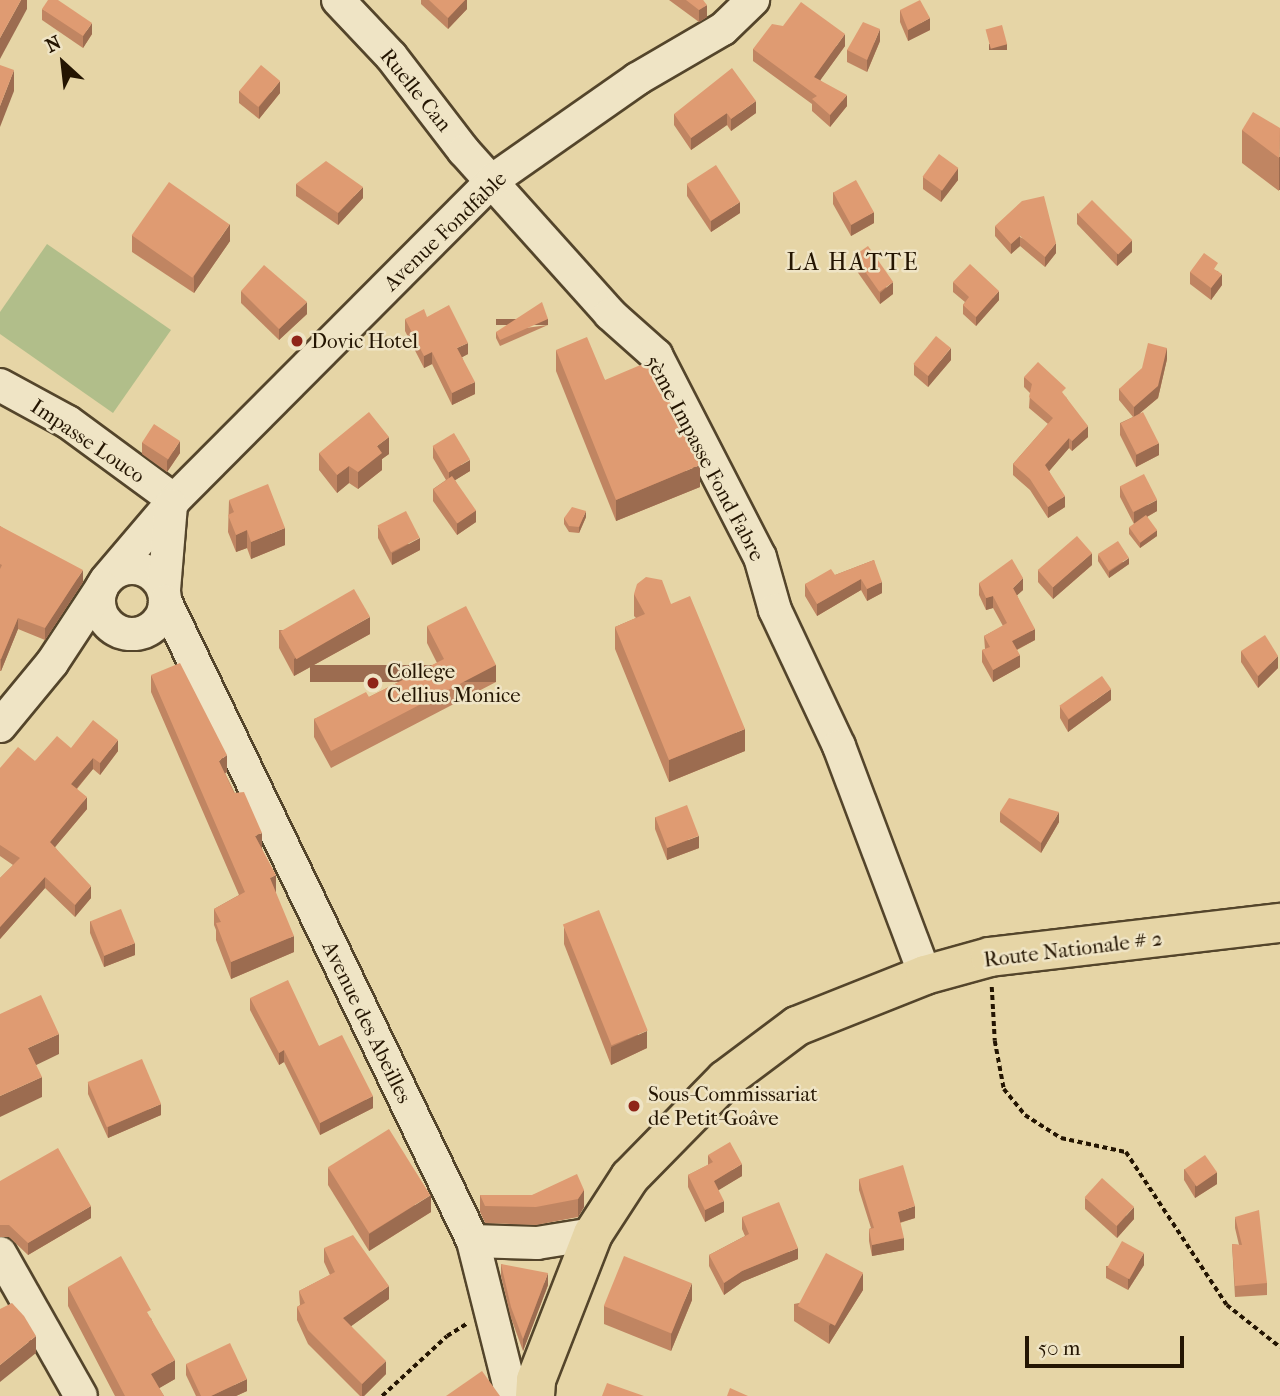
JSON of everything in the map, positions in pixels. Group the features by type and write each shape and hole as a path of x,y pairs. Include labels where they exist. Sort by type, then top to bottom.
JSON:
{"main road":[{"name":"Route Nationale # 2","path":"535,1396 536,1380 593,1234 630,1177 725,1080 797,1026 925,975 990,957 1280,923"}],"street":[{"name":"Ruelle Can","path":"338,0 493,180"},
{"name":"Avenue Fondfable","path":"0,726 52,663 104,583 173,502 493,180 637,79 723,29 753,0"},
{"name":"5ème Impasse Fond Fabre","path":"493,180 610,314 656,355 760,556 775,610 839,746 925,975"},
{"name":"Impasse Louco","path":"0,385 68,422 173,502"},
{"path":"52,663 158,621 165,596 173,502"},
{"path":"165,596 159,580 140,569 122,569 104,583 102,615 125,632 193,658"},
{"name":"Avenue des Abeilles","path":"165,596 473,1241 492,1307 512,1396"},
{"path":"473,1241 537,1243 593,1234"},
{"path":"0,1253 81,1396"}],"path":[{"path":"990,957 995,1041 1004,1089 1025,1115 1061,1138 1126,1152 1227,1305 1280,1347"},
{"path":"382,1396 447,1336 492,1307"}],"green space":[{"path":"47,244 171,330 113,413 0,334 0,312"}],"building":[{"path":"0,0 21,0 0,38"},
{"path":"48,0 58,0 92,23 83,36 42,9"},
{"path":"429,0 465,0 448,18"},
{"path":"686,0 703,0 707,5 699,10"},
{"path":"920,0 930,18 908,30 900,10"},
{"path":"801,2 845,34 814,77 847,95 830,115 812,99 817,96 753,49 772,24 783,26"},
{"path":"863,22 880,29 867,60 847,50"},
{"path":"1002,25 1007,44 991,49 986,29"},
{"path":"0,65 14,70 0,106"},
{"path":"261,65 280,81 258,107 239,91"},
{"path":"732,68 756,101 731,119 727,113 691,138 674,114"},
{"path":"1253,112 1280,128 1279,158 1242,130"},
{"path":"939,154 958,168 942,191 923,177"},
{"path":"326,161 363,187 338,213 296,184"},
{"path":"716,165 740,202 711,221 687,184"},
{"path":"856,180 874,212 851,225 833,193"},
{"path":"169,182 230,224 192,278 132,235"},
{"path":"1044,196 1056,243 1045,257 1020,236 1011,244 995,226 1022,201"},
{"path":"1092,200 1132,240 1118,254 1078,214"},
{"path":"868,246 893,282 879,292 854,256"},
{"path":"1204,253 1218,263 1214,269 1222,274 1211,288 1190,272"},
{"path":"970,264 999,291 976,317 963,305 969,297 953,282"},
{"path":"264,265 307,302 279,329 241,291"},
{"path":"542,302 548,319 500,340 496,332"},
{"path":"449,305 468,343 457,348 475,382 452,393 432,352 424,356 405,319 424,309 427,317"},
{"path":"936,336 951,348 928,376 913,364"},
{"path":"587,337 605,380 650,361 700,465 616,500 556,350"},
{"path":"1148,343 1167,348 1158,386 1134,407 1119,389 1142,368"},
{"path":"1038,362 1066,388 1062,392 1088,426 1072,441 1069,438 1045,465 1065,496 1048,507 1030,479 1013,464 1053,418 1029,397 1032,384 1024,377"},
{"path":"369,412 389,437 377,446 382,453 358,472 349,466 337,475 319,453"},
{"path":"1143,412 1159,443 1137,455 1121,423"},
{"path":"154,424 180,441 168,459 142,442"},
{"path":"454,433 470,460 449,472 433,446"},
{"path":"1144,474 1157,500 1133,512 1120,486"},
{"path":"452,476 476,510 457,524 433,489"},
{"path":"268,484 285,528 251,542 247,530 236,535 228,515 234,512 229,500"},
{"path":"572,507 586,511 579,527 569,526 564,518"},
{"path":"406,511 420,538 391,552 377,526"},
{"path":"1146,515 1157,530 1140,543 1129,527"},
{"path":"0,526 83,570 45,628 18,618 1,659 2,565"},
{"path":"1077,536 1092,553 1053,587 1038,570"},
{"path":"1118,541 1129,558 1109,571 1098,554"},
{"path":"1012,559 1023,578 1013,588 1035,629 1012,641 1020,655 993,670 982,650 990,647 984,636 1007,623 993,596 986,598 979,583"},
{"path":"874,560 882,582 867,589 861,579 817,604 805,584 831,569 835,575"},
{"path":"646,577 662,580 671,604 690,596 745,729 669,760 615,627 645,614 634,594 637,584"},
{"path":"354,589 370,617 296,659 280,632"},
{"path":"466,606 496,665 331,751 314,719 366,692 369,697 444,659 427,626"},
{"path":"1265,635 1278,656 1258,676 1241,651"},
{"path":"180,663 227,755 219,761 234,793 244,792 262,833 255,836 276,875 270,878 294,936 231,962 216,923 221,922 214,909 245,892 151,675"},
{"path":"1102,676 1111,689 1069,719 1059,706"},
{"path":"93,720 118,740 100,763 93,758 71,784 87,797 50,842 91,886 75,905 45,877 0,927 0,878 20,858 0,845 0,768 18,747 35,761 57,736 71,748"},
{"path":"1009,798 1059,812 1041,843 1000,812"},
{"path":"687,805 699,836 667,848 655,817"},
{"path":"121,909 135,943 104,956 90,921"},
{"path":"599,910 648,1031 612,1045 563,925"},
{"path":"288,980 319,1046 342,1035 373,1096 320,1123 284,1050 279,1053 250,998"},
{"path":"41,995 59,1034 28,1048 42,1077 0,1096 0,1014"},
{"path":"142,1059 161,1104 107,1127 88,1082"},
{"path":"389,1129 430,1195 369,1233 328,1167"},
{"path":"730,1142 742,1164 714,1181 724,1201 705,1210 688,1175 713,1162 708,1155"},
{"path":"58,1148 91,1206 28,1243 9,1225 0,1225 0,1181"},
{"path":"1205,1155 1217,1172 1197,1187 1185,1169"},
{"path":"903,1165 915,1206 898,1212 904,1238 872,1245 869,1229 874,1228 859,1179"},
{"path":"577,1174 584,1190 578,1199 536,1207 485,1206 480,1195 532,1195"},
{"path":"1102,1178 1134,1207 1117,1226 1085,1197"},
{"path":"779,1202 798,1248 742,1271 724,1283 709,1255 749,1234 742,1217"},
{"path":"1259,1210 1267,1283 1235,1286 1232,1244 1242,1245 1235,1217"},
{"path":"353,1235 389,1286 343,1318 386,1361 362,1384 308,1330 297,1307 305,1303 299,1291 335,1272 324,1248"},
{"path":"1122,1241 1144,1253 1129,1279 1107,1267"},
{"path":"826,1253 863,1273 835,1326 798,1306"},
{"path":"121,1256 151,1310 147,1312 175,1360 151,1374 164,1396 125,1396 68,1287"},
{"path":"624,1256 692,1283 671,1333 604,1306"},
{"path":"501,1264 548,1273 523,1339 511,1307"},
{"path":"12,1303 36,1336 0,1365 0,1309"},
{"path":"230,1343 247,1379 211,1396 201,1396 186,1364"},
{"path":"482,1371 500,1396 446,1396"},
{"path":"607,1383 644,1396 602,1396"},
{"path":"730,1388 748,1396 727,1396"}],"place":[{"name":"Dovic Hotel","path":"297,341"},
{"name":"College Cellius Monice","path":"373,683"},
{"name":"Sous-Commissariat de Petit-Goâve","path":"634,1106"}],"district":[{"name":"LA HATTE","path":"853,263"}]}
